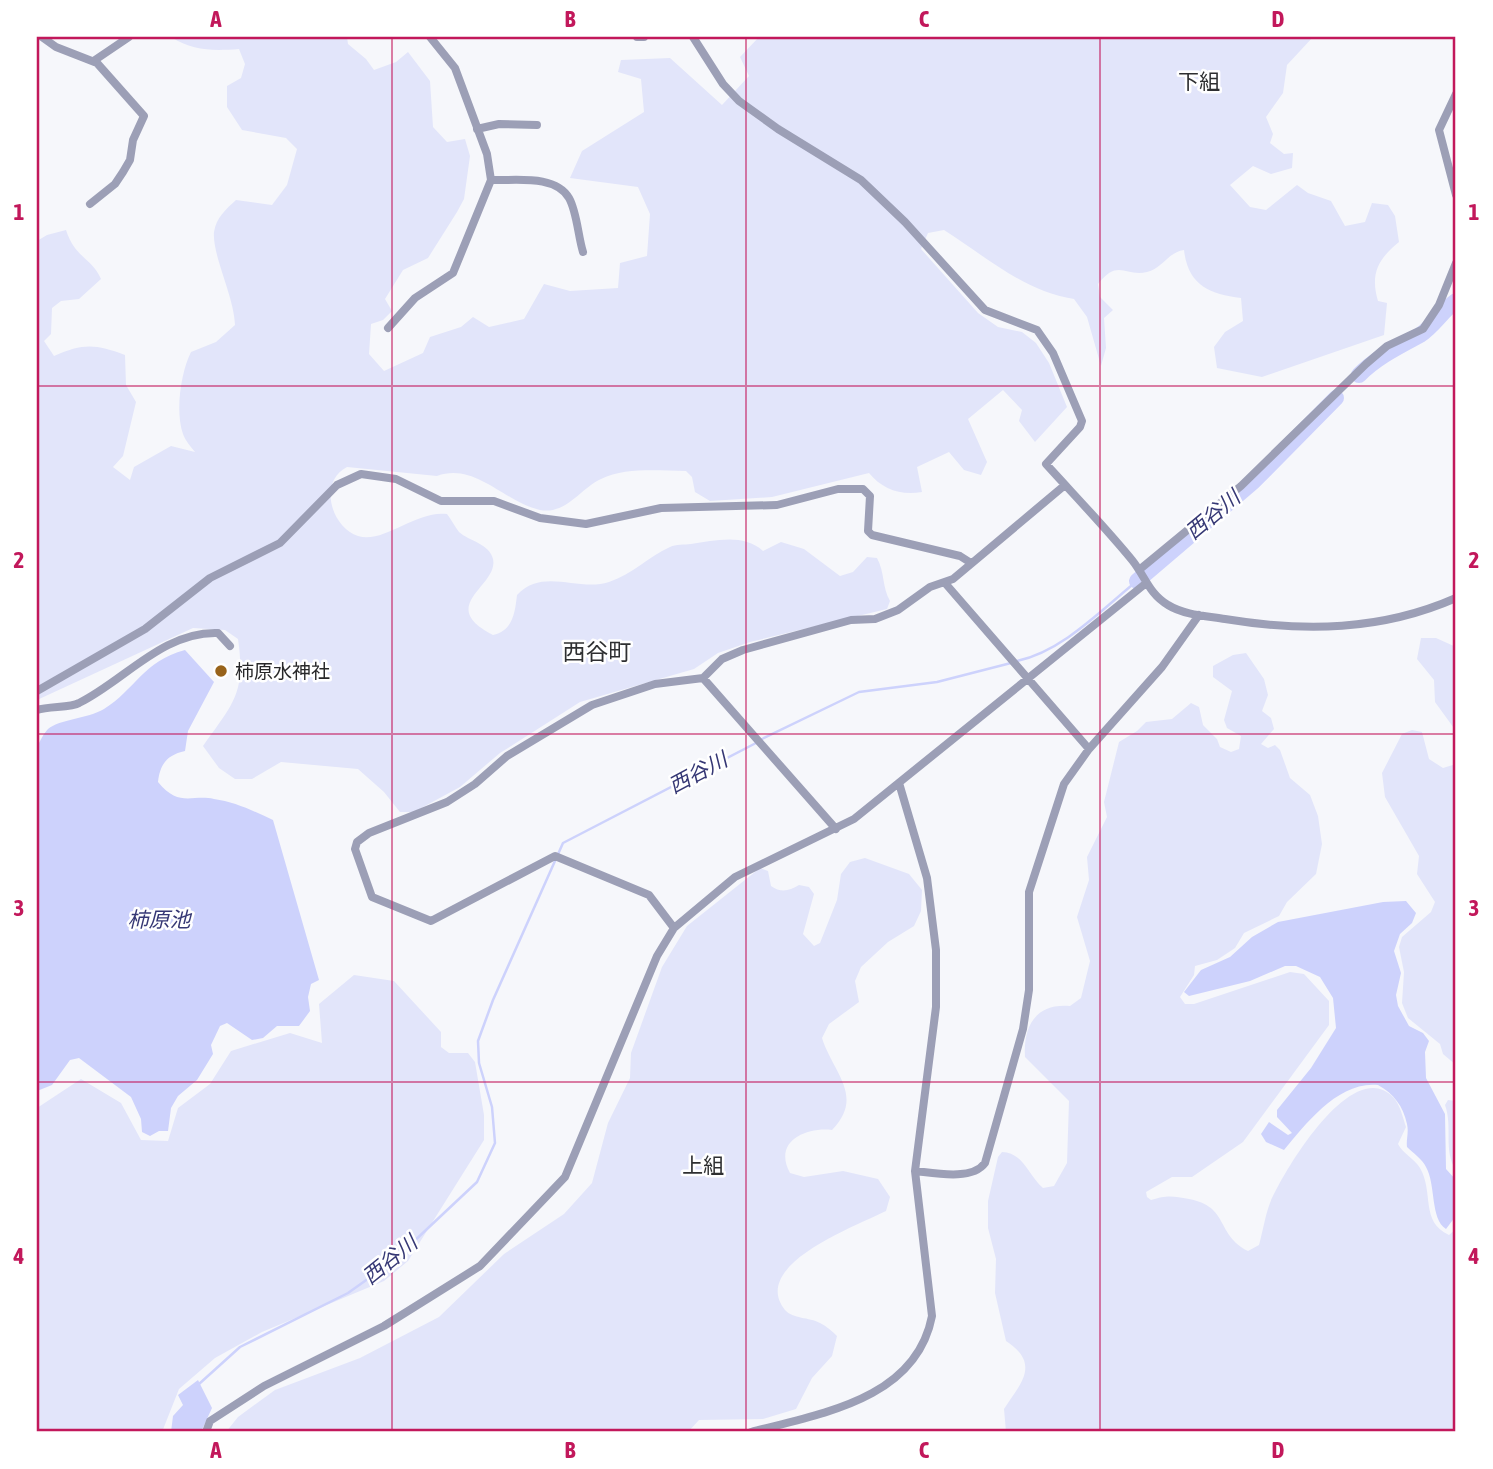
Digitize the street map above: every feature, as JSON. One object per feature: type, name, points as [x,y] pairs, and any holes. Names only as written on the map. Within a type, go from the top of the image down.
[{"type":"street","points":[[42,37],[65,51],[95,61],[144,116],[127,166],[115,184],[90,204]]},
{"type":"street","points":[[95,61],[130,37]]},
{"type":"street","points":[[388,328],[415,298],[453,272],[491,180],[492,169],[455,68],[430,37]]},
{"type":"street","points":[[637,37],[644,37]]},
{"type":"street","points":[[693,37],[723,84],[739,102],[778,130],[861,180],[905,222],[985,310],[1037,330],[1053,353],[1082,421],[1080,427],[1046,464],[1139,570],[1145,584],[1168,605],[1199,615],[1283,627],[1342,627],[1412,615],[1456,598]]},
{"type":"street","points":[[1456,94],[1439,130],[1456,195]]},
{"type":"street","points":[[477,128],[499,124],[537,125]]},
{"type":"street","points":[[491,180],[548,182],[559,187],[570,198],[583,252]]},
{"type":"street","points":[[1139,570],[1241,486],[1387,346],[1423,329],[1439,304],[1456,262]]},
{"type":"street","points":[[37,691],[145,629],[210,578],[280,543],[337,485],[361,474],[396,479],[441,501],[494,501],[540,518],[586,524],[621,519],[661,508],[770,506],[838,489],[863,489],[870,496],[868,531],[872,535],[960,556],[971,563]]},
{"type":"street","points":[[674,928],[649,895],[558,856],[430,921],[372,897],[355,849],[357,842],[369,833],[447,802],[475,784],[507,756],[592,705],[655,684],[703,678],[722,659],[743,650],[851,620],[874,619],[898,610],[930,587],[945,583],[1065,485]]},
{"type":"street","points":[[945,583],[1089,749]]},
{"type":"street","points":[[206,1432],[210,1421],[264,1386],[384,1326],[480,1266],[565,1177],[657,956],[674,928],[735,877],[757,863],[836,829],[899,783],[1145,584]]},
{"type":"street","points":[[915,1171],[964,1173],[978,1170],[985,1163],[1023,1029],[1029,990],[1029,892],[1063,784],[1089,749],[1162,667],[1199,615]]},
{"type":"street","points":[[37,710],[76,705],[172,643],[205,633],[218,633],[230,646]]},
{"type":"street","points":[[703,678],[836,829]]},
{"type":"street","points":[[751,1432],[844,1408],[905,1368],[924,1345],[932,1316],[915,1171],[936,1007],[936,950],[933,906],[899,783]]},
{"type":"shaded area","points":[[171,37],[347,37],[348,44],[366,59],[374,70],[396,62],[408,52],[430,81],[433,127],[447,142],[465,139],[470,156],[464,199],[428,258],[403,270],[385,299],[392,311],[383,320],[371,324],[369,354],[384,371],[423,353],[430,337],[461,327],[473,317],[489,327],[524,319],[544,284],[570,291],[618,288],[620,263],[647,256],[650,214],[638,187],[570,178],[582,151],[644,112],[641,79],[618,72],[621,60],[670,58],[722,105],[749,76],[740,57],[759,37],[1313,37],[1287,65],[1283,93],[1266,117],[1273,134],[1270,143],[1284,154],[1293,153],[1292,168],[1271,174],[1253,166],[1230,185],[1250,207],[1266,210],[1297,185],[1308,193],[1331,201],[1345,226],[1365,222],[1372,203],[1388,205],[1395,216],[1399,242],[1381,261],[1376,275],[1378,301],[1387,303],[1384,335],[1262,377],[1217,368],[1214,347],[1225,332],[1243,321],[1241,298],[1219,294],[1202,286],[1190,272],[1184,250],[1178,251],[1157,268],[1147,272],[1116,270],[1098,284],[1100,297],[1113,310],[1104,318],[1106,348],[1101,366],[1087,317],[1074,299],[1056,295],[1022,281],[944,230],[928,233],[921,249],[978,313],[998,327],[1022,332],[1036,343],[1049,363],[1067,407],[1035,442],[1019,421],[1022,410],[1003,390],[968,419],[987,462],[981,475],[964,470],[949,452],[917,467],[922,492],[892,490],[869,473],[772,497],[710,501],[695,492],[692,477],[686,471],[632,471],[601,479],[558,509],[540,510],[464,474],[437,476],[347,467],[338,474],[331,493],[335,514],[341,524],[358,536],[379,535],[424,517],[447,514],[459,532],[484,546],[493,559],[492,569],[469,605],[469,614],[477,624],[493,635],[509,625],[517,595],[527,587],[549,581],[585,584],[609,582],[626,575],[672,546],[719,540],[747,542],[763,551],[781,542],[804,549],[840,576],[853,572],[867,557],[877,558],[890,601],[887,609],[750,642],[718,653],[694,669],[580,702],[500,753],[460,787],[414,812],[400,812],[384,792],[358,769],[281,762],[252,779],[235,779],[219,768],[203,746],[229,708],[238,686],[238,639],[225,630],[193,628],[37,700],[37,241],[66,230],[74,247],[93,266],[101,279],[79,299],[61,301],[52,308],[51,334],[44,341],[54,356],[82,347],[106,349],[125,355],[126,385],[136,402],[123,456],[113,467],[130,480],[134,467],[171,446],[195,452],[184,436],[179,414],[180,392],[187,360],[191,352],[216,342],[235,325],[231,301],[216,252],[215,227],[222,214],[236,200],[272,205],[287,185],[297,149],[286,138],[242,130],[227,107],[227,86],[241,78],[245,64],[239,49],[204,49]]},
{"type":"shaded area","points":[[1421,638],[1436,638],[1456,647],[1456,731],[1435,702],[1434,680],[1417,659]]},
{"type":"shaded area","points":[[1246,653],[1264,679],[1268,695],[1262,711],[1271,718],[1274,729],[1261,744],[1268,748],[1275,745],[1280,750],[1290,778],[1310,795],[1318,816],[1322,844],[1316,874],[1287,902],[1279,916],[1244,933],[1235,948],[1217,960],[1195,966],[1194,975],[1180,997],[1185,1004],[1194,1004],[1290,972],[1304,974],[1329,1001],[1329,1025],[1243,1142],[1192,1177],[1172,1177],[1146,1192],[1147,1197],[1151,1200],[1174,1197],[1202,1203],[1217,1214],[1231,1237],[1248,1251],[1259,1245],[1268,1208],[1277,1188],[1321,1123],[1339,1104],[1358,1091],[1376,1088],[1393,1097],[1406,1127],[1398,1144],[1420,1168],[1434,1222],[1449,1235],[1456,1229],[1456,1432],[1006,1432],[1004,1409],[1021,1382],[1025,1366],[1017,1349],[1006,1341],[995,1293],[996,1259],[988,1228],[988,1201],[998,1157],[1002,1152],[1021,1160],[1043,1188],[1054,1186],[1067,1163],[1069,1101],[1025,1057],[1029,1026],[1048,1008],[1070,1006],[1081,998],[1090,961],[1077,917],[1089,880],[1087,857],[1107,817],[1104,802],[1119,742],[1146,722],[1172,719],[1191,703],[1199,707],[1203,725],[1217,739],[1220,747],[1231,752],[1239,749],[1241,736],[1227,728],[1224,720],[1232,691],[1213,677],[1213,666],[1233,655]]},
{"type":"shaded area","points":[[1412,730],[1422,732],[1429,759],[1443,768],[1456,764],[1456,1065],[1443,1054],[1440,1044],[1408,1018],[1402,1003],[1404,972],[1399,947],[1402,937],[1431,912],[1435,902],[1417,874],[1419,856],[1385,797],[1382,773],[1402,734]]},
{"type":"shaded area","points":[[865,858],[909,874],[922,890],[921,911],[914,926],[888,942],[861,967],[855,981],[859,1002],[829,1024],[822,1038],[844,1084],[846,1106],[841,1118],[832,1130],[812,1131],[794,1139],[786,1153],[786,1162],[790,1173],[804,1177],[843,1171],[878,1179],[890,1197],[886,1211],[811,1249],[793,1263],[781,1278],[778,1293],[785,1310],[792,1315],[820,1323],[837,1336],[832,1356],[812,1378],[796,1409],[763,1419],[699,1420],[688,1432],[226,1432],[238,1417],[275,1390],[360,1358],[439,1317],[504,1254],[564,1214],[592,1183],[608,1123],[630,1078],[631,1053],[662,967],[687,926],[760,868],[768,871],[771,886],[778,890],[792,889],[799,885],[809,887],[814,894],[803,934],[814,946],[820,943],[837,900],[841,874],[850,862]]},
{"type":"shaded area","points":[[354,975],[394,981],[441,1032],[441,1047],[449,1053],[468,1053],[475,1062],[484,1115],[484,1140],[408,1261],[384,1281],[262,1332],[215,1358],[179,1389],[162,1432],[37,1432],[37,1108],[81,1079],[121,1103],[141,1140],[168,1141],[178,1108],[210,1084],[231,1051],[290,1033],[322,1043],[319,1004]]},
{"type":"shaded area","points":[[1448,1100],[1456,1101],[1456,1170],[1449,1147],[1445,1105]]},
{"type":"water","name":"柿原池","points":[[185,650],[214,682],[188,731],[185,751],[166,761],[158,782],[179,797],[222,800],[273,820],[319,980],[311,984],[308,997],[310,1011],[299,1026],[277,1026],[263,1038],[252,1040],[227,1023],[220,1026],[211,1045],[213,1054],[197,1080],[178,1096],[171,1108],[168,1131],[159,1131],[150,1136],[142,1132],[141,1119],[131,1097],[79,1058],[70,1060],[52,1085],[37,1091],[37,747],[48,729],[104,709],[149,668]]},
{"type":"water","points":[[1406,901],[1416,913],[1412,923],[1400,934],[1394,951],[1401,973],[1396,995],[1398,1006],[1409,1026],[1423,1033],[1429,1041],[1425,1052],[1426,1078],[1445,1114],[1446,1169],[1456,1180],[1455,1217],[1446,1229],[1435,1209],[1426,1167],[1407,1147],[1408,1127],[1403,1112],[1389,1092],[1378,1085],[1363,1086],[1336,1097],[1313,1117],[1284,1150],[1266,1142],[1261,1134],[1269,1122],[1288,1135],[1292,1133],[1277,1117],[1277,1110],[1311,1068],[1336,1028],[1333,998],[1320,977],[1296,966],[1285,966],[1250,981],[1189,996],[1184,992],[1201,970],[1230,957],[1252,937],[1278,922],[1383,902]]},
{"type":"water","points":[[198,1380],[212,1408],[201,1432],[171,1432],[173,1416],[183,1405],[178,1395]]},
{"type":"waterway","name":"西谷川","points":[[1359,375],[1380,358],[1420,335],[1456,301]]},
{"type":"waterway","name":"西谷川","points":[[1137,581],[1253,482],[1336,398]]},
{"type":"waterway","name":"西谷川","points":[[1017,661],[1034,656],[1066,639],[1137,581]]},
{"type":"waterway","name":"西谷川","points":[[762,739],[859,692],[937,682],[1011,663]]},
{"type":"waterway","name":"西谷川","points":[[199,1384],[240,1347],[348,1293],[393,1261],[477,1182],[495,1143],[492,1107],[479,1063],[478,1041],[493,1000],[563,843],[756,743]]},
{"type":"place","name":"柿原水神社","points":[[221,671]]},
{"type":"district","name":"下組","points":[[1199,82]]},
{"type":"district","name":"西谷町","points":[[597,652]]},
{"type":"district","name":"上組","points":[[703,1166]]}]
